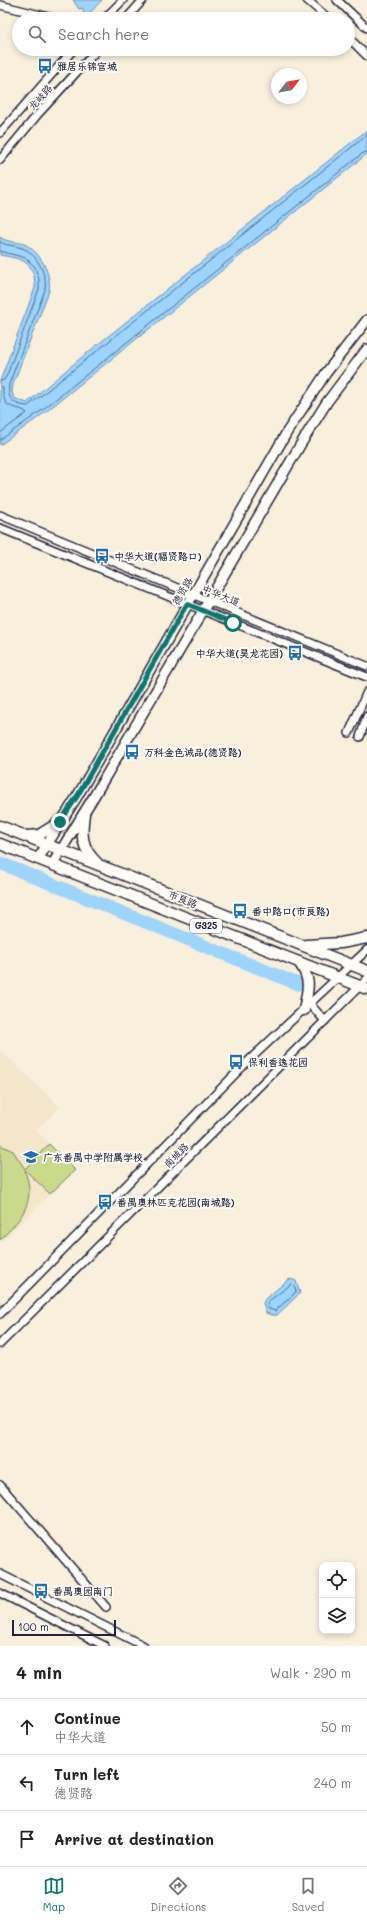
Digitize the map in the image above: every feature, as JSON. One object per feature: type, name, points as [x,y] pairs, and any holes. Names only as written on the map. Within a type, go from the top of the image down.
[{"type":"highway","points":[[84,814],[82,840],[89,856],[100,866]]},
{"type":"highway","points":[[25,836],[39,835],[60,822]]},
{"type":"highway","name":"市良路","points":[[0,826],[367,971]]},
{"type":"highway","name":"市良路","points":[[0,845],[52,864],[338,978],[365,985]]},
{"type":"highway","points":[[301,946],[341,943],[367,938]]},
{"type":"highway","points":[[299,962],[307,974],[307,1007]]},
{"type":"main road","name":"德贤路","points":[[38,859],[78,795],[299,412],[326,373],[367,320]]},
{"type":"main road","points":[[52,864],[84,814],[315,422],[367,349]]},
{"type":"street","points":[[111,12],[123,0]]},
{"type":"street","points":[[132,12],[143,0]]},
{"type":"street","points":[[307,0],[321,12]]},
{"type":"street","points":[[337,0],[350,12]]},
{"type":"street","points":[[0,5],[28,12]]},
{"type":"street","points":[[355,17],[367,28]]},
{"type":"street","points":[[355,44],[367,56]]},
{"type":"street","name":"龙岐路","points":[[0,133],[68,56]]},
{"type":"street","name":"龙岐路","points":[[0,160],[42,109],[91,56]]},
{"type":"street","name":"中华大道","points":[[0,515],[367,666]]},
{"type":"street","points":[[0,528],[367,677]]},
{"type":"street","points":[[233,623],[238,613]]},
{"type":"street","points":[[349,733],[367,692]]},
{"type":"street","points":[[360,737],[367,716]]},
{"type":"street","name":"南城路","points":[[0,1314],[245,1064],[367,950]]},
{"type":"street","name":"南城路","points":[[0,1344],[325,1021],[365,985]]},
{"type":"street","points":[[307,1007],[325,1021]]},
{"type":"street","points":[[0,1485],[106,1607]]},
{"type":"street","points":[[0,1574],[144,1646]]},
{"type":"street","points":[[0,1593],[106,1646]]},
{"type":"shaded area","name":"广东番禺中学附属学校","points":[[0,1050],[60,1107],[36,1130],[75,1170],[0,1243]]},
{"type":"green space","points":[[49,1144],[75,1170],[50,1194],[25,1170],[29,1186],[29,1197],[27,1204],[20,1218],[0,1240],[0,1145],[13,1151],[25,1169]]},
{"type":"water","points":[[73,0],[102,0],[91,12],[84,12],[82,8],[79,9]]},
{"type":"water","points":[[367,130],[367,154],[43,414],[0,445],[0,381],[35,288],[33,272],[26,263],[15,258],[0,255],[0,237],[30,247],[40,257],[49,277],[49,291],[13,384],[12,392],[14,398],[27,403],[82,357]]},
{"type":"water","points":[[291,1279],[296,1281],[300,1293],[277,1315],[266,1313],[263,1303],[265,1299]]},
{"type":"waterway","points":[[0,863],[298,984]]},
{"type":"place","name":"雅居乐锦官城","points":[[45,66]]},
{"type":"place","name":"中华大道(福贤路口)","points":[[102,556]]},
{"type":"place","name":"中华大道(昊龙花园)","points":[[295,653]]},
{"type":"place","name":"万科金色诚品(德贤路)","points":[[132,752]]},
{"type":"place","name":"番中路口(市良路)","points":[[240,911]]},
{"type":"place","name":"保利香逸花园","points":[[236,1062]]},
{"type":"place","name":"广东番禺中学附属学校","points":[[31,1157]]},
{"type":"place","name":"番禺奥林匹克花园(南城路)","points":[[105,1202]]},
{"type":"place","name":"番禺奥园南门","points":[[41,1591]]},
{"type":"route","points":[[60,822],[78,795],[187,604],[233,623]]}]
